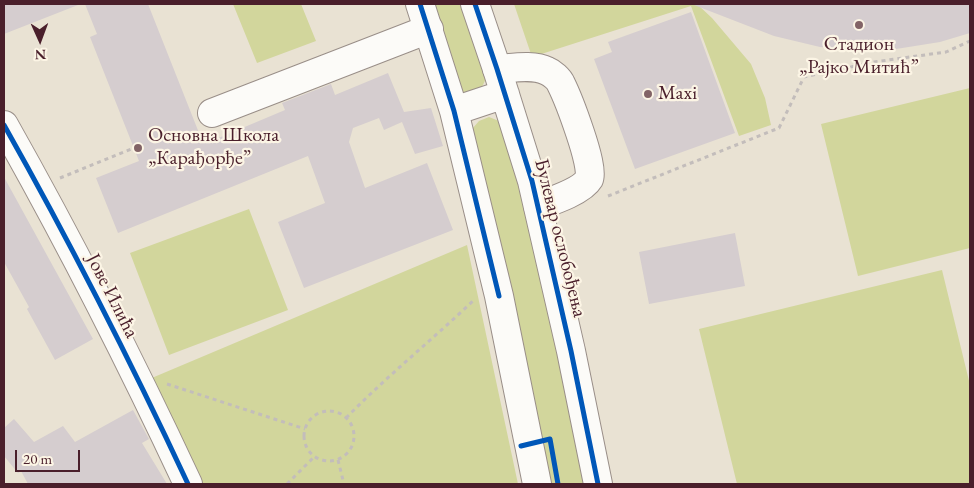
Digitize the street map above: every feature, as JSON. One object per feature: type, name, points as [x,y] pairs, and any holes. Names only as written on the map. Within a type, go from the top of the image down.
[{"type":"main road","points":[[420,4],[454,111],[499,296],[537,484]]},
{"type":"main road","name":"Булевар ослобођења","points":[[475,4],[532,181],[571,350],[598,484]]},
{"type":"main road","points":[[212,113],[429,29]]},
{"type":"main road","points":[[454,111],[501,81],[537,68],[549,71],[560,82],[588,155],[589,178],[582,186],[538,206]]},
{"type":"main road","name":"Јове Илића","points":[[4,125],[38,186],[135,373],[188,484]]},
{"type":"path","points":[[606,197],[779,128],[804,77],[874,62],[946,52],[970,41]]},
{"type":"path","points":[[38,186],[134,148]]},
{"type":"path","points":[[346,418],[474,300]]},
{"type":"path","points":[[135,373],[305,429]]},
{"type":"path","points":[[330,411],[339,413],[351,425],[354,433],[353,441],[345,456],[338,460],[322,461],[314,457],[305,444],[305,429],[314,415],[330,411]]},
{"type":"path","points":[[287,484],[314,457]]},
{"type":"path","points":[[338,460],[344,484]]},
{"type":"green space","points":[[233,4],[301,4],[316,41],[257,63]]},
{"type":"green space","points":[[430,4],[460,4],[486,78],[483,86],[478,91],[463,93]]},
{"type":"green space","points":[[514,4],[697,4],[712,18],[751,64],[765,98],[771,125],[739,136],[691,6],[532,57]]},
{"type":"green space","points":[[970,88],[970,248],[858,276],[821,124]]},
{"type":"green space","points":[[489,117],[499,121],[505,131],[573,403],[586,484],[549,484],[472,129],[479,121]]},
{"type":"green space","points":[[249,209],[288,310],[169,355],[130,253]]},
{"type":"green space","points":[[467,245],[518,484],[196,484],[147,380]]},
{"type":"green space","points":[[942,270],[970,385],[970,484],[737,484],[699,329]]},
{"type":"building","points":[[4,4],[78,4],[78,5],[4,34]]},
{"type":"building","points":[[85,4],[148,4],[201,138],[207,136],[209,142],[285,110],[282,103],[331,84],[335,95],[388,73],[404,112],[431,108],[443,146],[415,154],[402,122],[384,130],[379,118],[353,128],[349,142],[365,188],[427,163],[453,230],[304,288],[278,222],[325,203],[308,156],[118,233],[96,178],[139,161],[90,37],[97,34]]},
{"type":"building","name":"Стадион „Рајко Митић”","points":[[695,4],[970,4],[970,33],[940,42],[896,49],[859,50],[820,47],[774,36]]},
{"type":"building","points":[[691,12],[735,133],[635,169],[594,59],[612,52],[608,42]]},
{"type":"building","points":[[4,177],[93,339],[55,360],[4,262]]},
{"type":"building","points":[[735,233],[745,286],[649,304],[639,252]]},
{"type":"building","points":[[133,410],[149,439],[142,443],[167,484],[28,484],[21,471],[18,473],[4,456],[4,428],[14,419],[34,442],[63,426],[75,442]]},
{"type":"cycle path","points":[[420,4],[454,111],[499,296]]},
{"type":"cycle path","points":[[475,4],[532,181],[571,351],[598,484]]},
{"type":"cycle path","points":[[4,125],[53,213],[188,484]]},
{"type":"cycle path","points":[[521,446],[550,439],[558,484]]},
{"type":"place","name":"Стадион „Рајко Митић”","points":[[859,25]]},
{"type":"place","name":"Maxi","points":[[648,94]]},
{"type":"place","name":"Основна Школа „Карађорђе”","points":[[138,148]]}]
